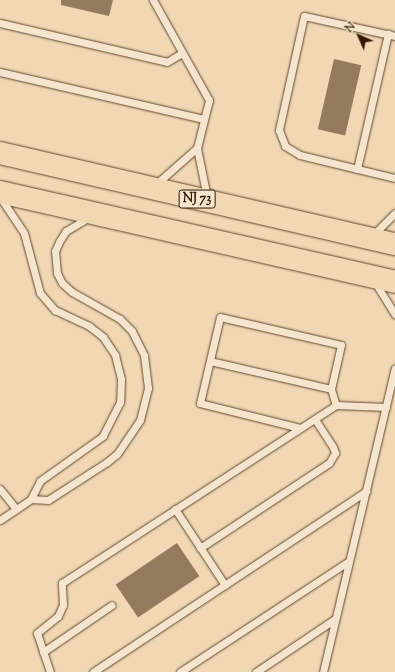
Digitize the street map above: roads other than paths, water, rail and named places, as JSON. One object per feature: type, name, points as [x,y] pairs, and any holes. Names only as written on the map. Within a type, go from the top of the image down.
[{"type":"highway","name":"NJ 73","points":[[1,150],[152,188],[395,244]]},
{"type":"highway","points":[[0,192],[395,282]]},
{"type":"lane","points":[[152,0],[209,100],[197,148],[207,201]]},
{"type":"lane","points":[[358,169],[391,35],[304,16],[279,130],[281,138],[292,152],[300,155],[395,178]]},
{"type":"lane","points":[[0,23],[167,62],[182,53]]},
{"type":"lane","points":[[0,72],[204,119]]},
{"type":"lane","points":[[152,188],[197,148]]},
{"type":"lane","points":[[0,197],[24,233],[40,293],[54,310],[89,326],[102,337],[114,355],[121,379],[120,402],[103,436],[40,481],[32,490],[31,499]]},
{"type":"lane","points":[[369,238],[395,213]]},
{"type":"lane","points":[[0,520],[31,499],[48,500],[117,454],[140,420],[148,388],[144,355],[132,331],[120,319],[72,292],[62,283],[57,273],[55,251],[66,231],[95,214]]},
{"type":"lane","points":[[372,277],[395,315]]},
{"type":"lane","points":[[300,428],[200,403],[220,317],[341,345],[330,388],[336,405]]},
{"type":"lane","points":[[210,360],[330,388]]},
{"type":"lane","points":[[323,672],[395,368]]},
{"type":"lane","points":[[50,672],[37,633],[58,616],[63,605],[62,583],[336,405],[386,407]]},
{"type":"lane","points":[[200,548],[329,463],[334,453],[334,447],[315,418]]},
{"type":"lane","points":[[0,489],[16,509]]},
{"type":"lane","points":[[93,672],[366,491]]},
{"type":"lane","points":[[175,509],[225,585]]},
{"type":"lane","points":[[180,672],[349,560]]},
{"type":"lane","points":[[43,652],[112,605]]},
{"type":"lane","points":[[256,672],[335,619]]}]
